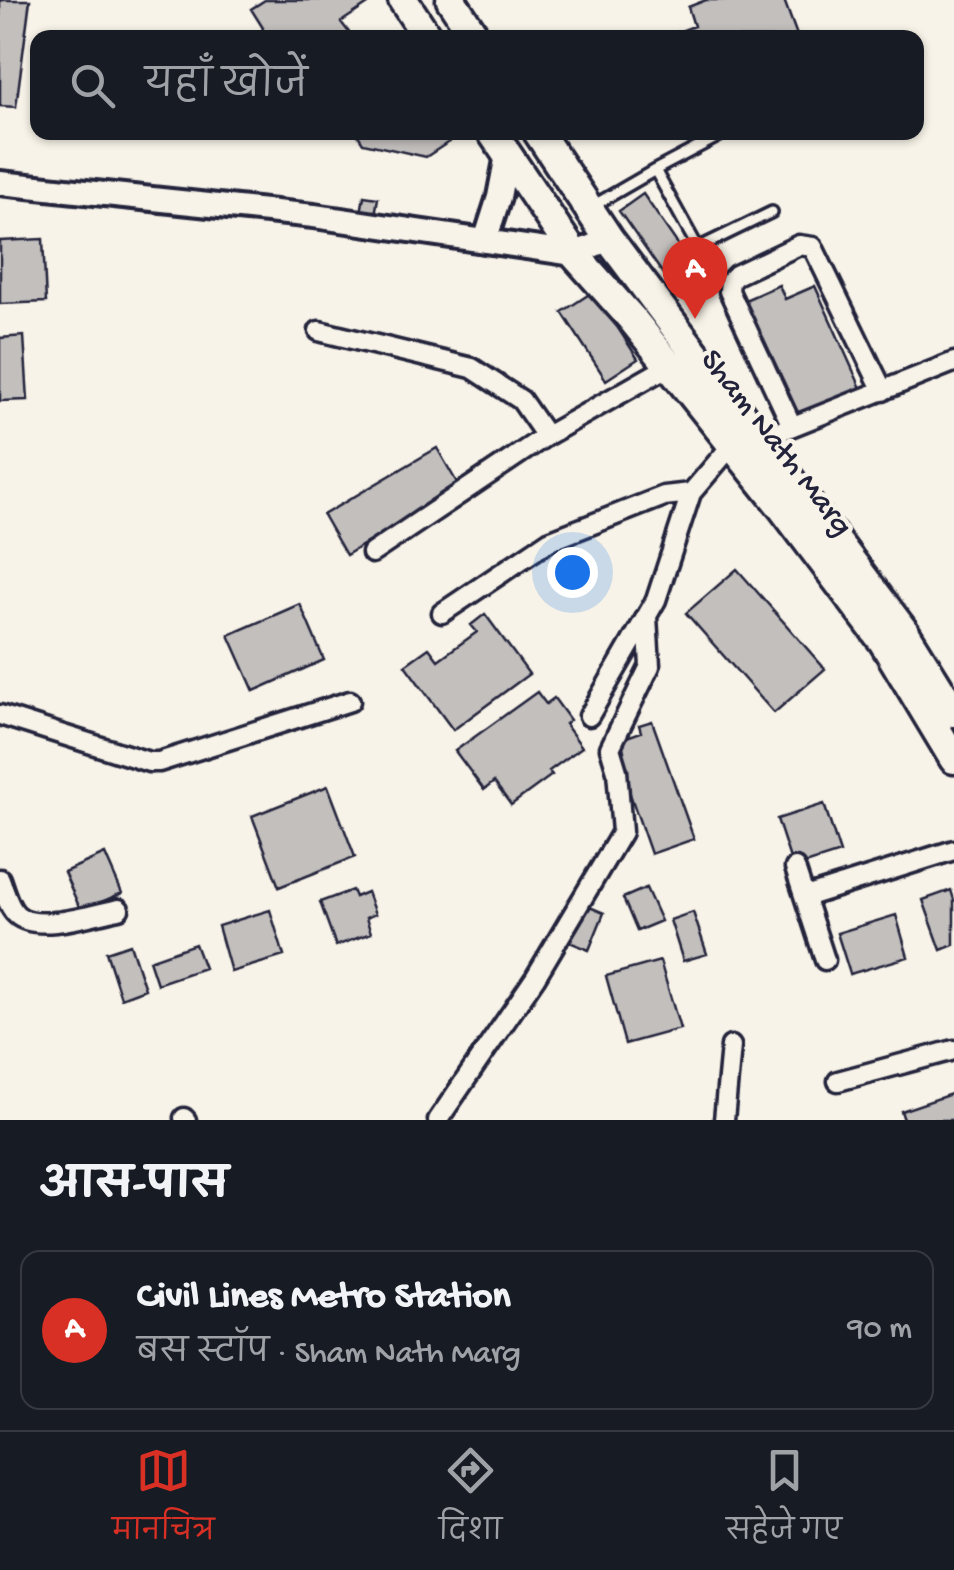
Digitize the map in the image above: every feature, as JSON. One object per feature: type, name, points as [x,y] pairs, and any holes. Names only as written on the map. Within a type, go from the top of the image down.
[{"type":"main road","points":[[402,0],[423,30]]},
{"type":"main road","points":[[451,0],[471,30]]},
{"type":"main road","name":"Sham Nath Marg","points":[[543,140],[883,641],[954,760]]},
{"type":"main road","name":"Sham Nath Marg","points":[[499,144],[574,254],[669,366],[745,442],[905,633],[954,712]]},
{"type":"street","points":[[485,241],[499,196],[499,144]]},
{"type":"street","points":[[0,183],[314,216],[574,254],[608,240]]},
{"type":"street","points":[[792,426],[728,291],[736,275],[799,245],[813,247],[882,391]]},
{"type":"street","points":[[320,332],[472,368],[521,400],[546,436]]},
{"type":"street","points":[[589,716],[664,582],[691,493],[745,442],[954,362]]},
{"type":"street","points":[[372,553],[546,436],[669,366]]},
{"type":"street","points":[[442,613],[549,541],[664,496],[691,493]]},
{"type":"street","points":[[438,1120],[535,978],[622,832],[610,748],[650,666],[647,617]]},
{"type":"street","points":[[0,715],[159,762],[350,702]]},
{"type":"street","points":[[804,897],[954,850]]},
{"type":"street","points":[[795,868],[825,960]]},
{"type":"street","points":[[0,879],[13,912],[26,921],[43,924],[119,909]]},
{"type":"street","points":[[724,1120],[731,1046]]},
{"type":"street","points":[[838,1081],[954,1050]]},
{"type":"lane","points":[[588,208],[712,140]]},
{"type":"lane","points":[[654,170],[698,248],[772,212]]},
{"type":"building","points":[[0,0],[30,0],[16,107],[0,106]]},
{"type":"building","points":[[265,0],[366,0],[368,4],[341,22],[347,30],[262,30],[251,9]]},
{"type":"building","points":[[706,0],[784,0],[795,30],[683,30],[694,26],[688,7]]},
{"type":"building","points":[[361,140],[452,140],[426,157]]},
{"type":"building","points":[[643,194],[701,278],[677,294],[619,211]]},
{"type":"building","points":[[364,196],[378,198],[375,215],[361,213]]},
{"type":"building","points":[[43,239],[46,302],[0,304],[0,241]]},
{"type":"building","points":[[779,285],[785,299],[815,286],[861,388],[798,416],[745,300]]},
{"type":"building","points":[[594,291],[638,359],[606,380],[562,312]]},
{"type":"building","points":[[24,336],[28,400],[0,401],[0,338]]},
{"type":"building","points":[[437,448],[460,488],[346,555],[323,515]]},
{"type":"building","points":[[737,569],[825,669],[774,713],[686,613]]},
{"type":"building","points":[[300,604],[324,660],[254,691],[229,635]]},
{"type":"building","points":[[485,614],[529,674],[453,730],[405,665],[429,648],[438,660],[477,632],[471,625]]},
{"type":"building","points":[[537,692],[546,704],[554,698],[570,720],[565,724],[582,747],[511,805],[494,782],[484,790],[455,751]]},
{"type":"building","points":[[652,721],[694,839],[651,854],[616,754],[624,751],[621,739],[641,732],[639,725]]},
{"type":"building","points":[[328,786],[355,857],[279,887],[252,816]]},
{"type":"building","points":[[824,804],[840,853],[793,868],[777,819]]},
{"type":"building","points":[[105,854],[122,893],[81,911],[64,872]]},
{"type":"building","points":[[646,888],[661,921],[637,931],[623,898]]},
{"type":"building","points":[[352,890],[355,897],[367,892],[375,914],[366,918],[371,933],[336,946],[320,902]]},
{"type":"building","points":[[951,890],[954,945],[941,950],[923,900]]},
{"type":"building","points":[[580,903],[604,913],[589,950],[565,940]]},
{"type":"building","points":[[270,910],[284,956],[231,972],[218,926]]},
{"type":"building","points":[[693,912],[707,954],[683,961],[670,920]]},
{"type":"building","points":[[896,915],[908,957],[850,974],[837,933]]},
{"type":"building","points":[[130,944],[145,989],[121,998],[106,952]]},
{"type":"building","points":[[195,944],[204,968],[157,984],[149,960]]},
{"type":"building","points":[[660,961],[680,1029],[625,1044],[606,976]]},
{"type":"building","points":[[954,1093],[954,1120],[904,1120],[901,1111]]},
{"type":"place","name":"Civil Lines Metro Station","points":[[695,319]]}]
